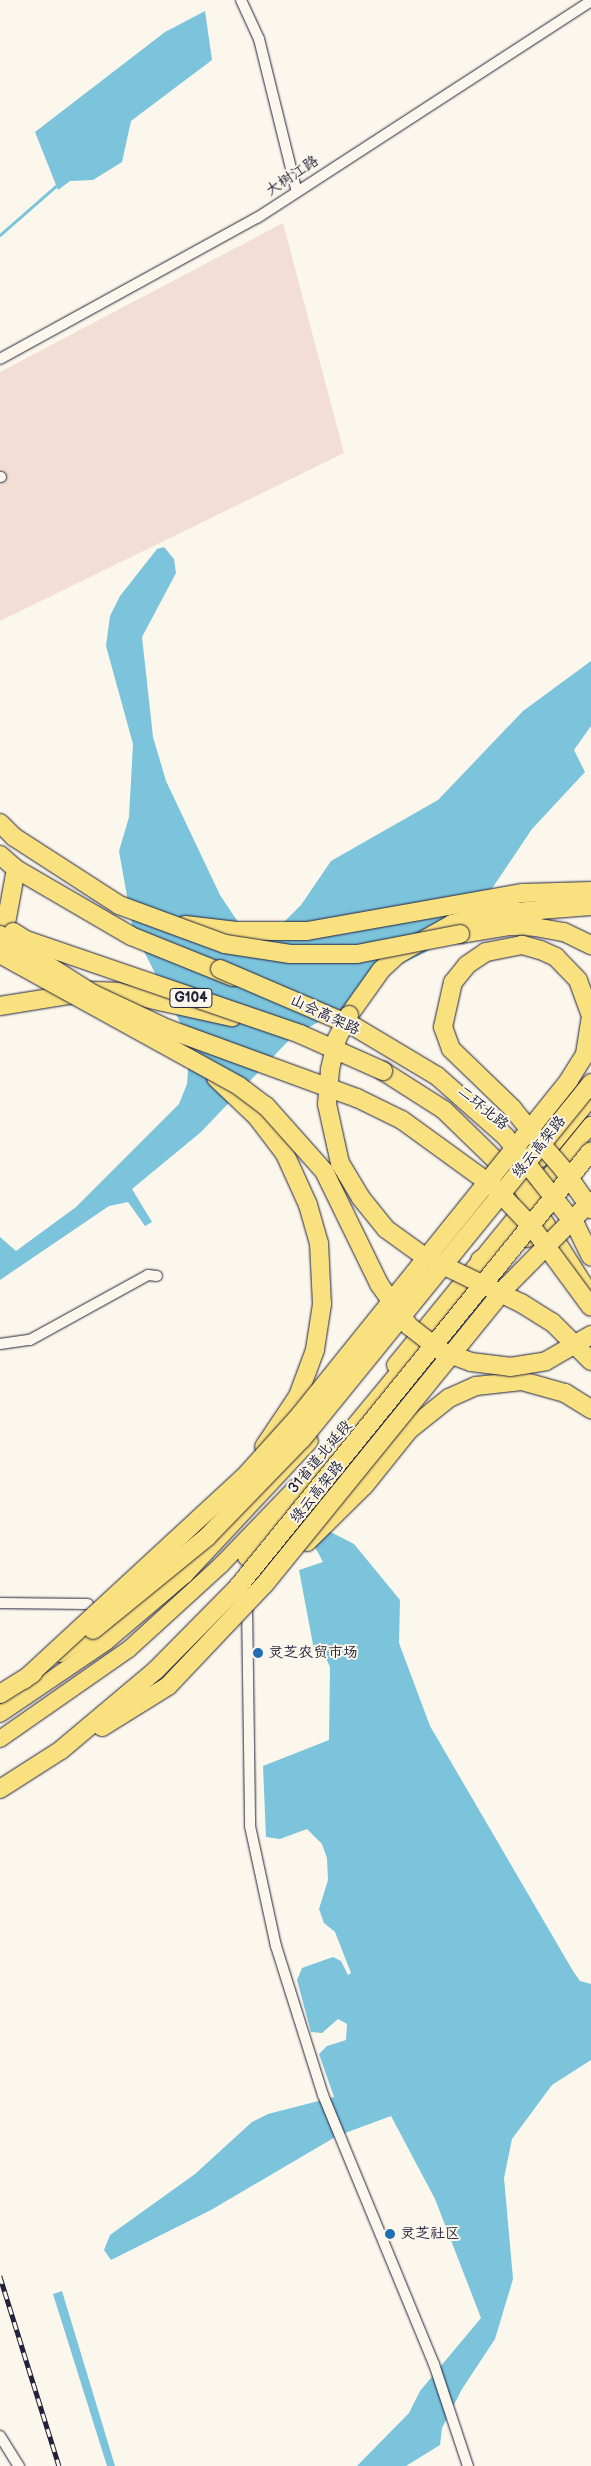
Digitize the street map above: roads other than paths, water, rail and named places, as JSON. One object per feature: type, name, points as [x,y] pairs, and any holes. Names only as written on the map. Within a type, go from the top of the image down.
[{"type":"highway","points":[[0,823],[14,837],[119,906],[225,944],[290,954],[357,954],[510,926],[564,932],[591,945]]},
{"type":"highway","name":"山会高架路","points":[[0,845],[124,927],[355,1027],[437,1076],[505,1136],[576,1226],[591,1257]]},
{"type":"highway","name":"G104","points":[[0,854],[16,869]]},
{"type":"highway","points":[[16,869],[0,955],[225,1084],[257,1118],[284,1154],[308,1205],[320,1243],[322,1304],[315,1350],[298,1396],[244,1477]]},
{"type":"highway","name":"二环北路","points":[[16,869],[131,936],[355,1025],[433,1068],[554,1170],[591,1215]]},
{"type":"highway","points":[[119,906],[193,927],[307,931],[522,893],[591,891]]},
{"type":"highway","points":[[591,906],[489,914],[452,924],[397,955],[360,996],[337,1039],[327,1104],[340,1163],[386,1229],[422,1255],[521,1303],[552,1322],[591,1361]]},
{"type":"highway","name":"G104","points":[[0,923],[26,940],[300,1034],[383,1070],[444,1110],[525,1191],[591,1297]]},
{"type":"highway","points":[[0,935],[93,994],[168,1029],[358,1098],[402,1120],[493,1186],[532,1227],[591,1308]]},
{"type":"highway","points":[[24,1680],[244,1477],[325,1384],[356,1344],[462,1212],[513,1150],[525,1134],[531,1127],[569,1080],[585,1054],[591,1016],[587,997],[569,968],[556,957],[522,945],[486,952],[467,965],[453,982],[443,1027],[451,1050],[512,1108],[524,1123],[530,1131],[562,1169],[591,1209]]},
{"type":"highway","points":[[0,1006],[94,991],[147,997],[300,1034]]},
{"type":"highway","points":[[166,1049],[239,1086],[303,1145],[342,1201],[379,1284],[409,1326],[441,1352],[471,1362],[510,1367],[546,1361],[591,1335]]},
{"type":"highway","name":"绿云高架路","points":[[0,1692],[24,1680],[117,1613],[207,1538],[260,1484],[340,1393],[591,1083]]},
{"type":"highway","name":"绿云高架路","points":[[0,1790],[61,1750],[156,1670],[238,1588],[591,1151]]},
{"type":"highway","points":[[264,1585],[507,1286],[591,1201]]},
{"type":"highway","points":[[480,1260],[512,1239],[534,1237],[561,1246]]},
{"type":"highway","points":[[247,1557],[512,1239]]},
{"type":"highway","points":[[0,1790],[168,1686],[264,1585],[364,1486],[408,1430],[449,1398],[476,1386],[522,1381],[566,1393],[591,1409]]},
{"type":"main road","points":[[0,1714],[106,1642],[184,1575],[294,1461],[350,1391],[525,1191],[541,1158],[591,1098]]},
{"type":"main road","name":"31省道北延段","points":[[0,1739],[129,1649],[207,1578],[308,1474],[480,1260],[525,1191],[554,1170],[591,1126]]},
{"type":"main road","points":[[0,1692],[184,1575]]},
{"type":"street","points":[[240,0],[259,39],[296,190]]},
{"type":"street","name":"大树江路","points":[[0,360],[256,218],[296,190],[591,1]]},
{"type":"street","points":[[0,1344],[30,1340],[148,1275],[158,1276]]},
{"type":"street","points":[[247,1557],[250,1826],[276,1946],[323,2095],[434,2364],[454,2419],[468,2466]]},
{"type":"street","points":[[0,1603],[88,1604]]},
{"type":"street","points":[[0,2436],[19,2466]]},
{"type":"water","points":[[205,11],[212,60],[131,121],[122,162],[93,180],[70,181],[58,190],[35,132],[165,32]]},
{"type":"water","points":[[164,547],[174,559],[176,573],[142,637],[153,737],[166,781],[220,895],[240,925],[281,925],[301,905],[331,861],[438,800],[523,711],[591,661],[591,726],[574,750],[585,772],[532,829],[493,887],[426,952],[388,970],[357,1000],[292,1037],[201,1132],[132,1189],[152,1222],[145,1226],[128,1202],[109,1206],[0,1280],[0,1237],[16,1251],[76,1207],[179,1104],[187,1084],[189,1055],[182,1026],[133,930],[119,851],[129,817],[133,744],[106,646],[110,616],[120,596],[157,549]]},
{"type":"water","points":[[317,1525],[354,1544],[400,1600],[399,1643],[430,1726],[573,1971],[580,1981],[591,1984],[591,2060],[552,2085],[512,2139],[504,2178],[513,2279],[495,2339],[462,2389],[442,2428],[440,2445],[406,2466],[357,2466],[409,2413],[420,2391],[481,2318],[435,2199],[391,2116],[337,2136],[211,2210],[111,2260],[104,2250],[110,2235],[195,2174],[252,2122],[268,2114],[334,2097],[319,2054],[327,2046],[346,2040],[347,2024],[338,2019],[322,2033],[311,2032],[297,1980],[302,1968],[333,1957],[341,1961],[348,1975],[351,1973],[335,1932],[324,1923],[319,1909],[328,1880],[327,1858],[322,1844],[307,1829],[280,1839],[266,1837],[263,1766],[329,1740],[330,1667],[324,1654],[314,1650],[299,1570],[323,1562],[308,1534]]},
{"type":"water","points":[[62,2291],[115,2466],[107,2466],[53,2294]]},
{"type":"waterway","points":[[0,235],[58,184]]},
{"type":"railway","points":[[0,2276],[59,2466]]},
{"type":"place","name":"灵芝农贸市场","points":[[258,1653]]},
{"type":"place","name":"灵芝社区","points":[[390,2234]]}]
